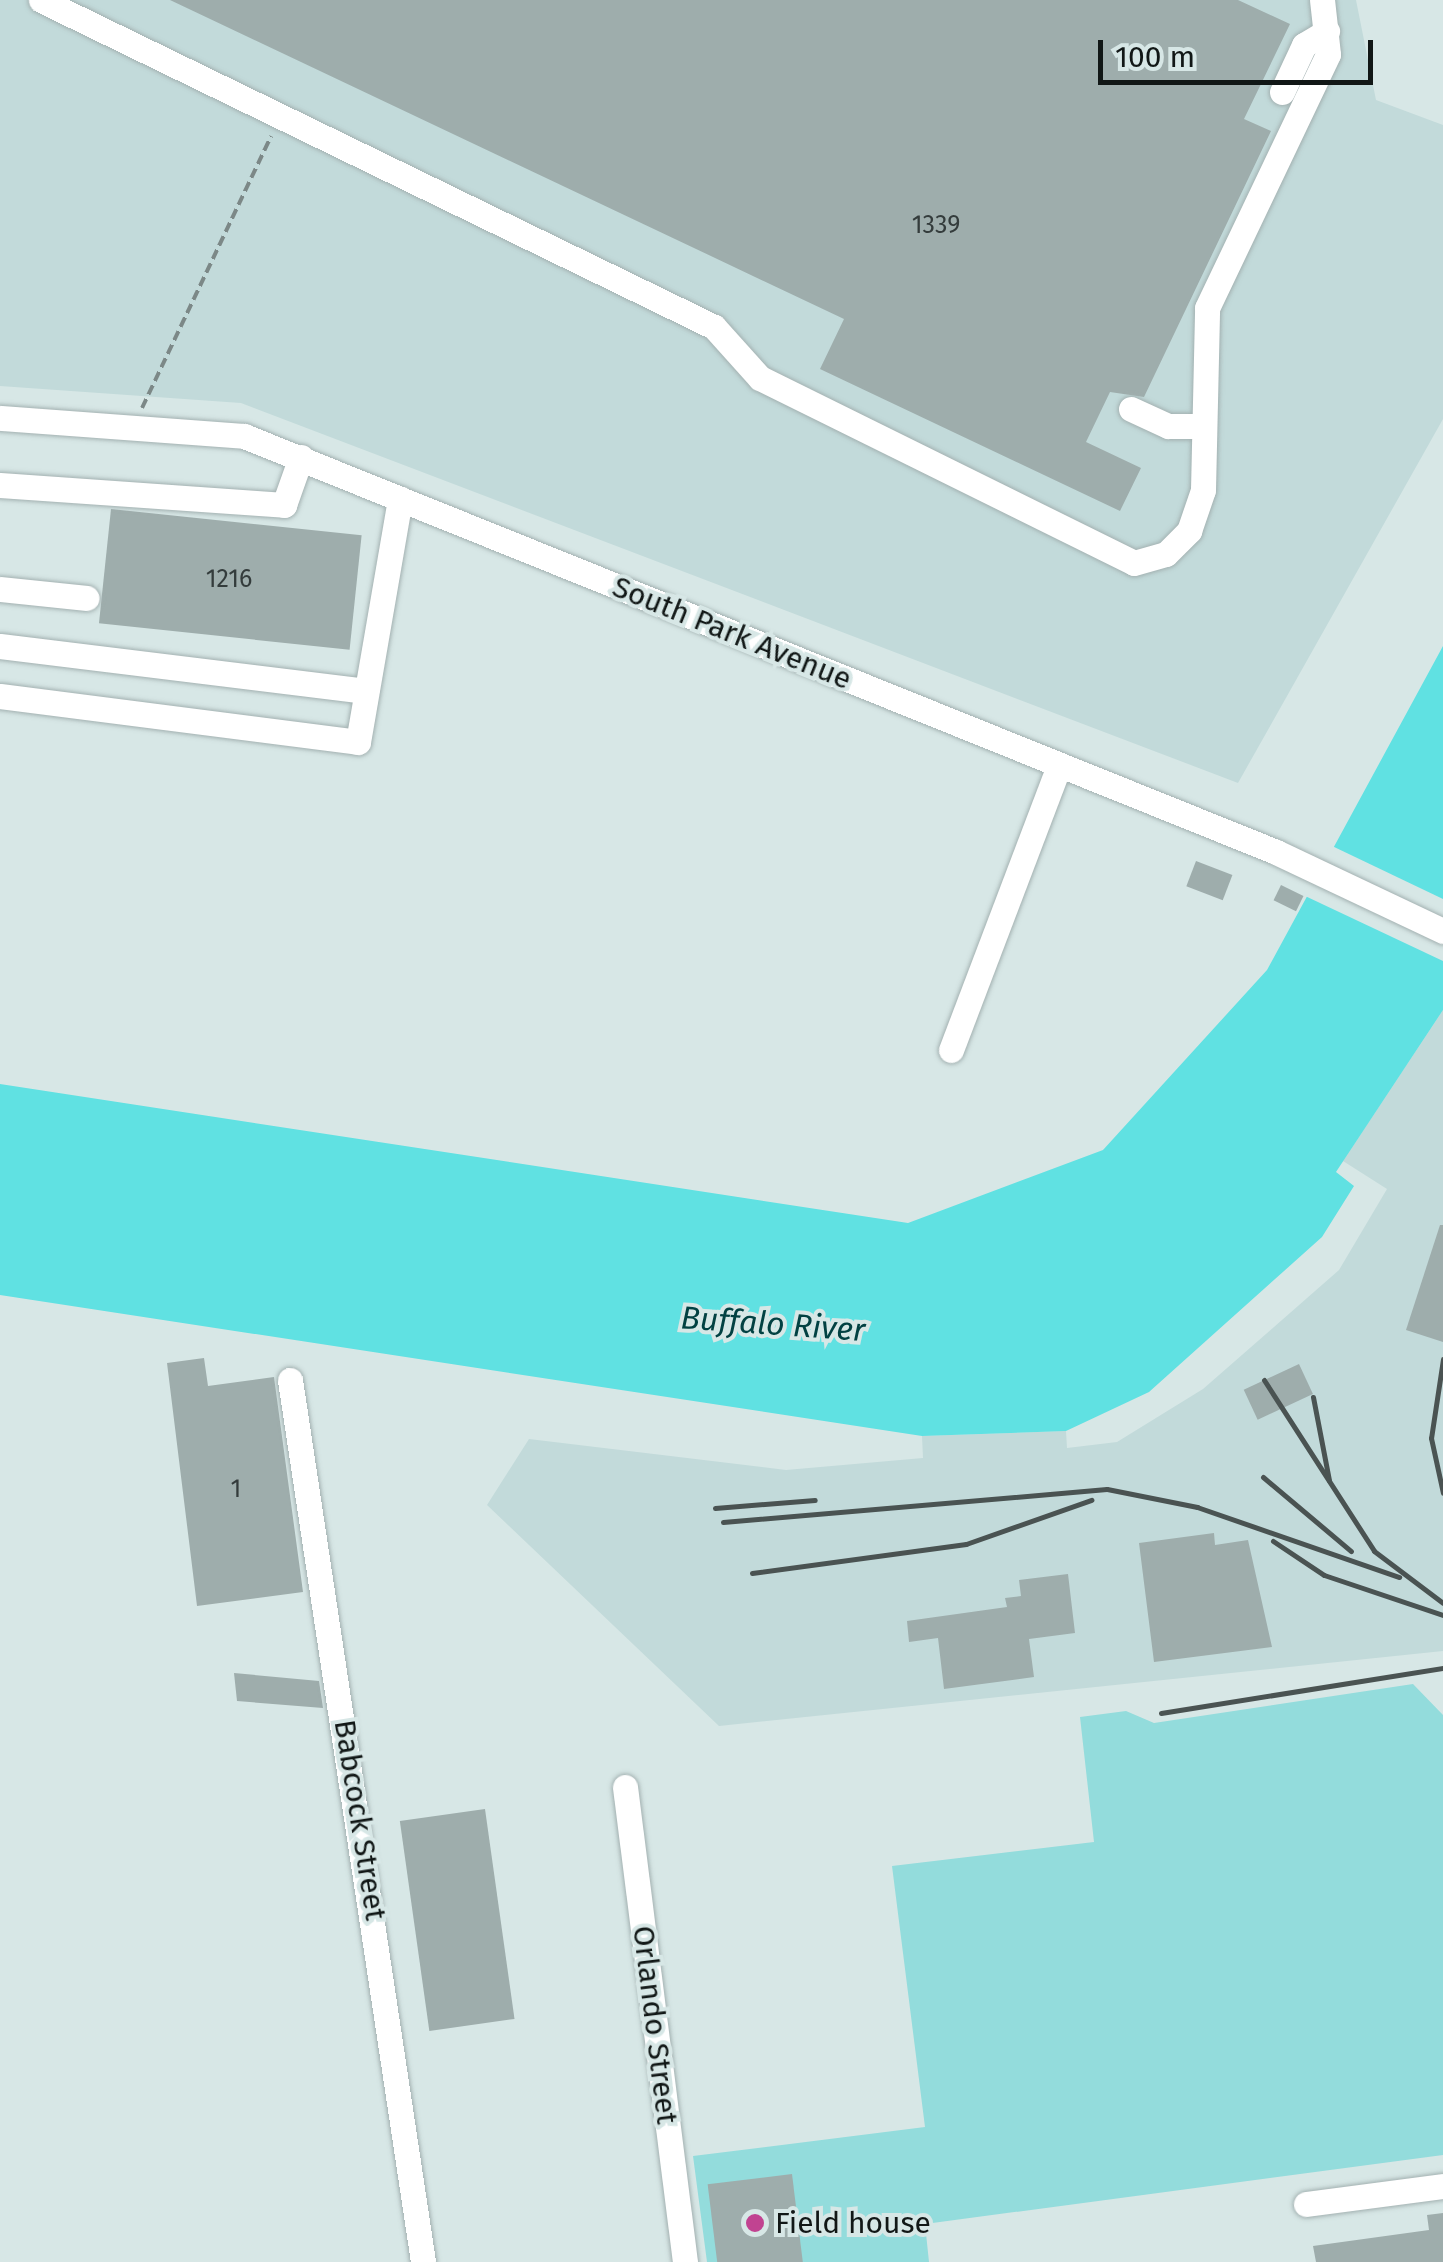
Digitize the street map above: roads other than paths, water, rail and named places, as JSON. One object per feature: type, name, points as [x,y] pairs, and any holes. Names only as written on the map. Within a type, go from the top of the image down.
[{"type":"street","points":[[42,0],[714,326],[760,378],[1109,558],[1166,554],[1189,531],[1203,490],[1207,308],[1328,54],[1322,0]]},
{"type":"street","points":[[1282,92],[1304,45],[1327,31]]},
{"type":"street","points":[[1131,409],[1168,426],[1204,426]]},
{"type":"street","name":"South Park Avenue","points":[[0,418],[232,434],[300,457],[1276,852],[1443,931]]},
{"type":"street","points":[[0,485],[284,505],[300,457]]},
{"type":"street","points":[[0,696],[167,714],[358,742],[400,499]]},
{"type":"street","points":[[0,588],[88,598]]},
{"type":"street","points":[[0,646],[366,690]]},
{"type":"street","points":[[167,714],[171,667]]},
{"type":"street","points":[[951,1050],[1058,764]]},
{"type":"street","name":"Babcock Street","points":[[290,1380],[423,2262]]},
{"type":"street","name":"Orlando Street","points":[[625,1787],[685,2262]]},
{"type":"street","points":[[1306,2204],[1443,2186]]},
{"type":"water","name":"Buffalo River","points":[[1443,646],[1443,1010],[1336,1172],[1354,1186],[1322,1237],[1149,1392],[1066,1431],[922,1436],[0,1295],[0,1084],[908,1223],[1103,1150],[1267,970]]},
{"type":"railway","points":[[1443,1359],[1431,1438],[1443,1493]]},
{"type":"railway","points":[[1264,1380],[1374,1551],[1443,1603]]},
{"type":"railway","points":[[1313,1397],[1329,1480]]},
{"type":"railway","points":[[1263,1477],[1351,1551]]},
{"type":"railway","points":[[723,1522],[1107,1489],[1197,1507],[1399,1577]]},
{"type":"railway","points":[[715,1508],[815,1500]]},
{"type":"railway","points":[[752,1573],[966,1544],[1091,1500]]},
{"type":"railway","points":[[1273,1541],[1324,1575],[1443,1615]]},
{"type":"railway","points":[[1161,1713],[1443,1668]]},
{"type":"place","name":"Field house","points":[[755,2223]]}]
